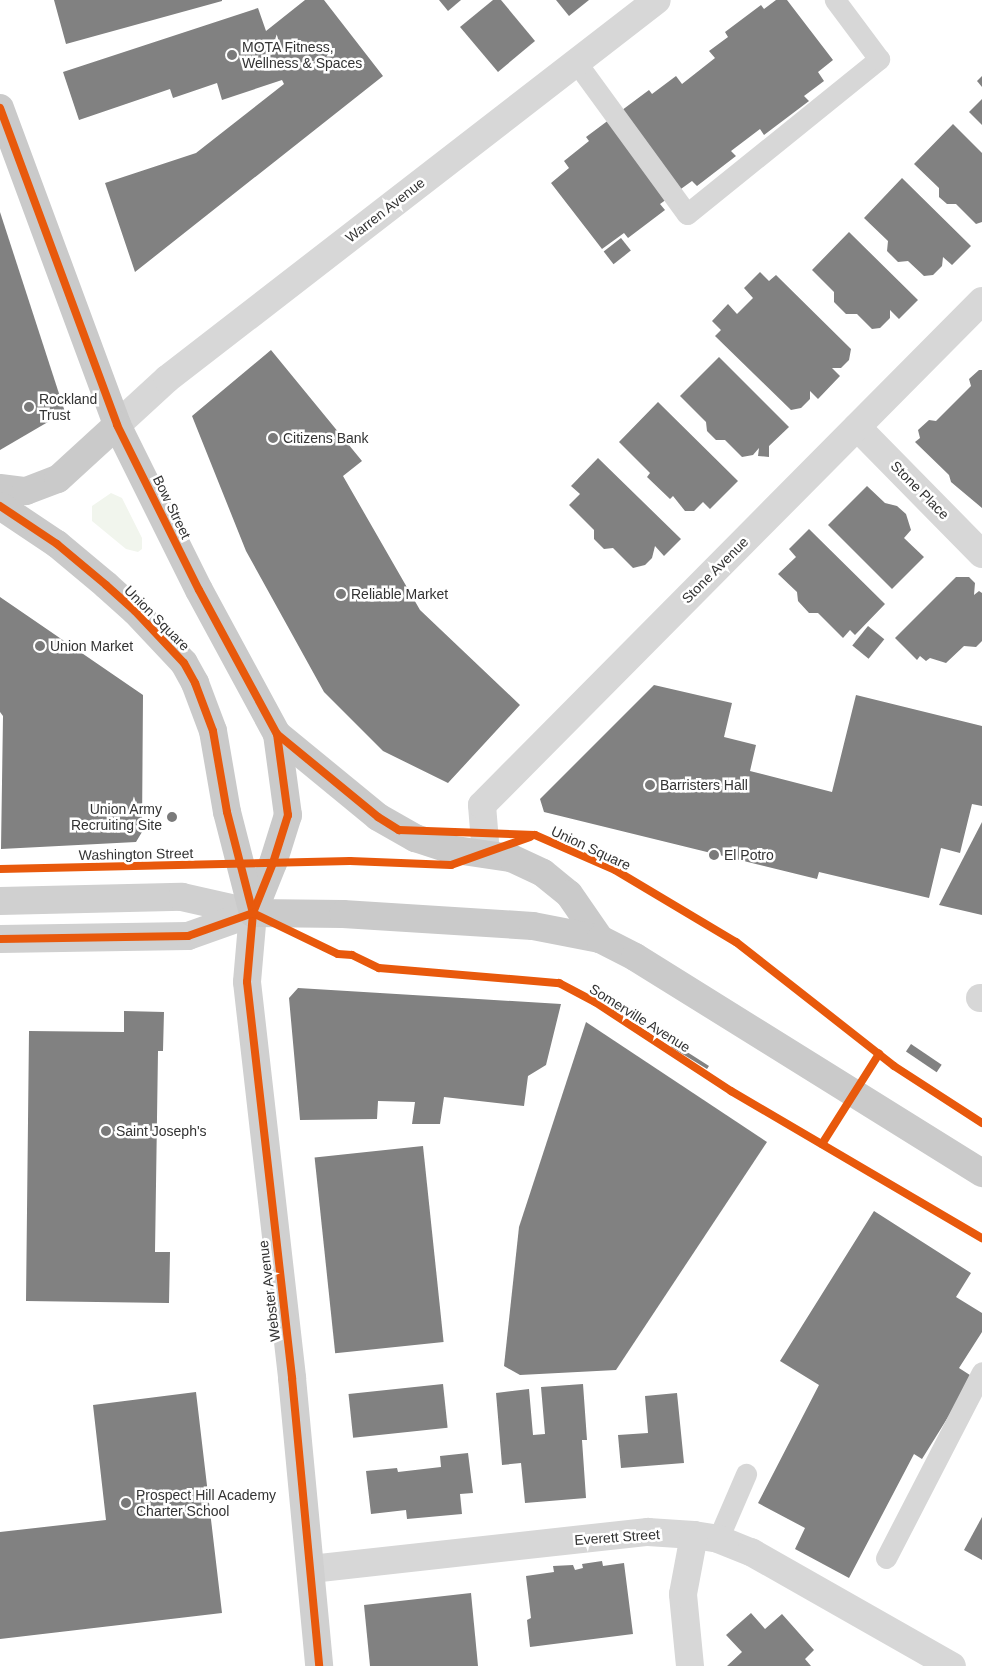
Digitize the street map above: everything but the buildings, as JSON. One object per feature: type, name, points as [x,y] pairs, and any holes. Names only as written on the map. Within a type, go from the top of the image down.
[{"type":"main road","name":"Bow Street","points":[[0,108],[117,425],[199,590],[277,734],[288,815],[273,863],[252,913]]},
{"type":"main road","points":[[0,488],[26,491],[58,479],[117,425]]},
{"type":"main road","name":"Union Square","points":[[0,506],[57,544],[106,585],[135,611],[184,664],[195,683],[213,731],[227,812],[252,913]]},
{"type":"main road","points":[[277,734],[378,817],[399,830],[437,847],[486,854],[527,864],[557,883],[569,894],[600,939]]},
{"type":"main road","points":[[0,901],[182,897],[252,913],[343,914],[533,926],[600,939],[635,957],[982,1173]]},
{"type":"main road","points":[[0,939],[188,936],[252,913]]},
{"type":"main road","name":"Webster Avenue","points":[[252,913],[247,982],[311,1569],[319,1666]]},
{"type":"street","name":"Warren Avenue","points":[[117,425],[167,379],[657,0]]},
{"type":"street","name":"Stone Avenue","points":[[486,854],[482,805],[982,301]]},
{"type":"street","name":"Stone Place","points":[[857,427],[982,554]]},
{"type":"street","name":"Everett Street","points":[[311,1569],[648,1532],[706,1537],[751,1552],[952,1666]]},
{"type":"street","points":[[690,1666],[683,1594],[706,1537]]},
{"type":"lane","points":[[576,62],[687,214],[879,59],[835,0]]},
{"type":"lane","points":[[886,1558],[982,1372]]},
{"type":"lane","points":[[706,1537],[746,1474]]},
{"type":"shaded area","points":[[111,493],[122,498],[142,538],[142,549],[138,552],[126,549],[92,521],[92,506]]},
{"type":"cycle path","points":[[0,108],[117,425],[199,590],[277,734],[288,815],[273,863],[253,913],[247,982],[292,1378],[319,1666]]},
{"type":"cycle path","points":[[0,506],[57,544],[106,585],[135,611],[184,663],[195,683],[213,731],[227,812],[253,913]]},
{"type":"cycle path","points":[[277,734],[378,817],[399,830],[535,835],[615,870],[736,942],[894,1066],[982,1123]]},
{"type":"cycle path","name":"Washington Street","points":[[0,869],[350,861],[451,865],[530,837]]},
{"type":"cycle path","name":"Somerville Avenue","points":[[253,913],[338,954],[352,955],[379,968],[559,983],[595,1002],[731,1091],[982,1238]]},
{"type":"cycle path","points":[[0,939],[188,936],[253,913]]},
{"type":"cycle path","points":[[822,1144],[879,1054]]},
{"type":"place","name":"MOTA Fitness, Wellness & Spaces","points":[[232,55]]},
{"type":"place","name":"Rockland Trust","points":[[29,407]]},
{"type":"place","name":"Citizens Bank","points":[[273,438]]},
{"type":"place","name":"Reliable Market","points":[[341,594]]},
{"type":"place","name":"Union Market","points":[[40,646]]},
{"type":"place","name":"Barristers Hall","points":[[650,785]]},
{"type":"place","name":"Union Army Recruiting Site","points":[[172,817]]},
{"type":"place","name":"El Potro","points":[[714,855]]},
{"type":"place","name":"Saint Joseph's","points":[[106,1131]]},
{"type":"place","name":"Prospect Hill Academy Charter School","points":[[126,1503]]}]
